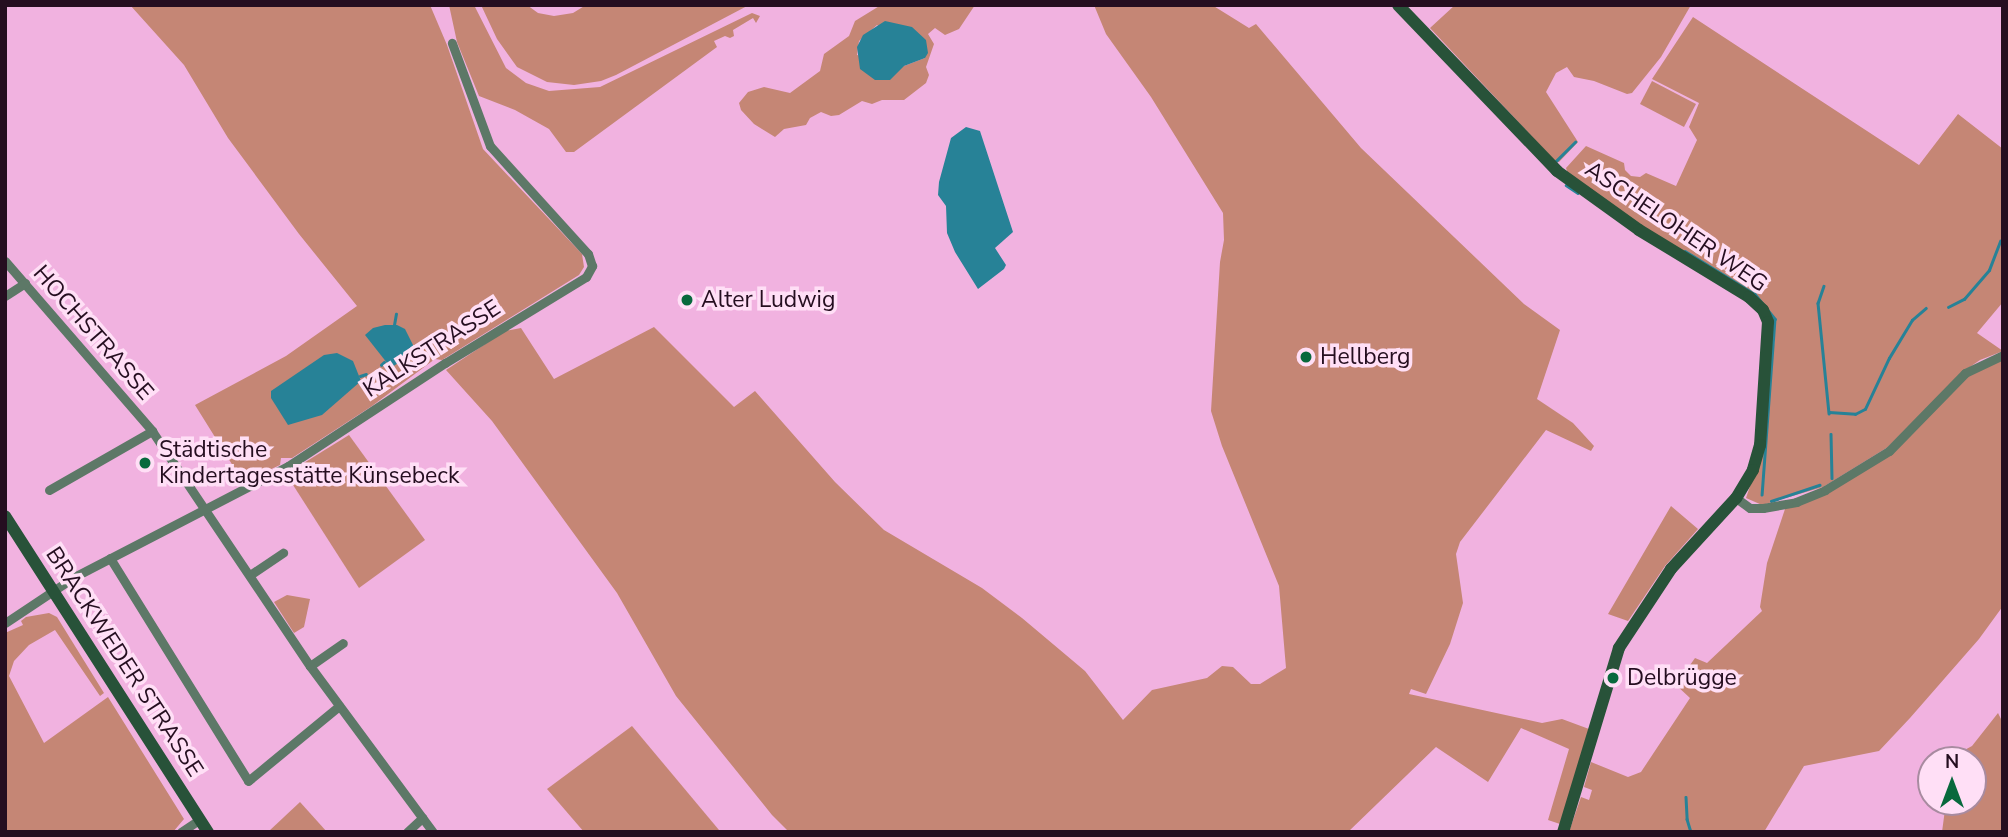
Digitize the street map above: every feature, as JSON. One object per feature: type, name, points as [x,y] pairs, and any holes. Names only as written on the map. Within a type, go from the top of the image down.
[{"type":"street","name":"ASCHELOHER WEG","points":[[1398,5],[1558,171],[1639,230],[1749,297],[1763,310],[1769,335],[1760,445],[1753,470],[1736,498],[1671,569],[1619,648],[1563,832]]},
{"type":"street","name":"KALKSTRASSE","points":[[5,623],[53,590],[110,558],[288,466],[590,272],[588,254],[490,146],[452,43]]},
{"type":"street","name":"HOCHSTRASSE","points":[[5,261],[152,430],[207,508],[310,666],[433,832]]},
{"type":"street","points":[[5,296],[25,282]]},
{"type":"street","points":[[1736,498],[1750,508],[1763,508],[1796,502],[1825,490],[1889,451],[1965,373],[2003,355]]},
{"type":"street","name":"HOCHSTRASSE","points":[[49,490],[152,430]]},
{"type":"street","name":"BRACKWEDER STRASSE","points":[[5,516],[208,832]]},
{"type":"street","points":[[250,575],[284,553]]},
{"type":"street","points":[[110,558],[248,781],[339,706]]},
{"type":"street","points":[[310,666],[343,643]]},
{"type":"street","points":[[407,832],[422,818]]},
{"type":"street","points":[[181,832],[200,819]]},
{"type":"shaded area","points":[[130,5],[430,5],[447,45],[483,149],[582,254],[584,267],[579,275],[442,360],[435,359],[372,406],[292,458],[281,458],[280,465],[243,482],[195,405],[286,356],[357,306],[299,234],[228,138],[184,65]]},
{"type":"shaded area","points":[[449,5],[474,5],[506,68],[526,83],[549,91],[600,87],[752,13],[760,16],[756,23],[753,18],[733,30],[734,36],[725,36],[714,41],[717,47],[574,152],[566,152],[549,129],[515,110],[479,96],[457,42]]},
{"type":"shaded area","points":[[481,5],[527,5],[538,13],[554,16],[573,13],[586,5],[749,5],[616,75],[601,81],[574,85],[547,82],[517,67],[497,39]]},
{"type":"shaded area","points":[[881,5],[975,5],[959,29],[945,35],[935,28],[928,34],[934,44],[926,67],[929,75],[926,83],[904,100],[882,100],[872,104],[862,101],[839,115],[831,116],[821,112],[810,118],[806,125],[784,129],[775,137],[754,124],[741,110],[739,103],[748,92],[764,87],[790,93],[820,71],[824,54],[849,36],[855,21]],"holes":[[[877,25],[925,58],[904,66],[857,55],[859,41]]]},
{"type":"shaded area","points":[[1094,5],[1212,5],[1249,28],[1256,24],[1361,148],[1524,304],[1560,330],[1537,399],[1573,423],[1594,446],[1591,451],[1546,430],[1460,542],[1456,554],[1463,603],[1450,644],[1426,694],[1411,689],[1409,694],[1542,723],[1562,719],[1589,729],[1560,824],[1548,820],[1569,749],[1521,728],[1488,782],[1436,747],[1348,832],[789,832],[772,815],[676,696],[617,593],[492,421],[446,370],[505,331],[521,328],[554,379],[654,327],[734,407],[755,391],[835,482],[884,530],[982,588],[1022,618],[1085,671],[1123,720],[1152,690],[1207,678],[1222,666],[1233,667],[1251,684],[1260,684],[1286,668],[1279,586],[1222,446],[1211,411],[1220,262],[1224,240],[1223,213],[1151,97],[1106,34]]},
{"type":"shaded area","points":[[1455,5],[1691,5],[1661,57],[1632,93],[1627,94],[1594,81],[1574,77],[1567,67],[1556,73],[1546,92],[1578,142],[1556,162],[1430,28]]},
{"type":"shaded area","points":[[1693,17],[1919,165],[1958,114],[2003,149],[2003,302],[1977,333],[2003,351],[1980,360],[1964,371],[1888,447],[1823,487],[1762,505],[1746,498],[1764,445],[1775,336],[1773,320],[1568,174],[1566,168],[1586,146],[1624,163],[1625,170],[1631,176],[1640,177],[1646,173],[1676,186],[1697,140],[1689,127],[1699,103],[1652,79]]},
{"type":"shaded area","points":[[1652,81],[1696,104],[1684,127],[1640,104]]},
{"type":"shaded area","points":[[2003,359],[2003,606],[1979,639],[1910,718],[1879,751],[1804,766],[1764,832],[1569,832],[1581,797],[1589,800],[1592,790],[1584,787],[1591,762],[1628,777],[1641,772],[1690,698],[1676,685],[1695,658],[1707,663],[1762,611],[1760,607],[1767,563],[1785,509],[1826,493],[1884,459],[1970,374]]},
{"type":"shaded area","points":[[349,435],[425,540],[359,588],[286,474]]},
{"type":"shaded area","points":[[1671,506],[1698,529],[1665,566],[1628,621],[1608,614]]},
{"type":"shaded area","points":[[287,595],[310,599],[304,627],[294,633],[274,602]]},
{"type":"shaded area","points":[[49,613],[57,617],[104,693],[100,696],[55,630],[29,645],[14,661],[9,676],[44,743],[108,697],[184,819],[173,832],[5,832],[5,633],[23,625],[21,621],[26,617]]},
{"type":"shaded area","points":[[1998,713],[2001,719],[2003,717],[2003,832],[1942,832],[1944,816],[1987,816],[1987,746],[1972,746]]},
{"type":"shaded area","points":[[632,726],[719,830],[584,832],[547,789]]},
{"type":"shaded area","points":[[300,802],[327,832],[268,832]]},
{"type":"water","points":[[885,21],[912,27],[926,40],[928,53],[925,58],[904,66],[890,80],[875,80],[860,69],[857,47],[863,35]]},
{"type":"water","points":[[966,127],[980,131],[1013,232],[995,248],[1006,265],[1004,269],[978,289],[955,252],[947,233],[946,206],[938,195],[951,138]]},
{"type":"water","points":[[397,325],[405,329],[414,347],[414,351],[391,368],[365,335],[373,328]]},
{"type":"water","points":[[337,353],[353,361],[361,381],[322,415],[288,425],[271,398],[271,391],[324,355]]},
{"type":"waterway","points":[[1556,161],[1575,142]]},
{"type":"waterway","points":[[1566,185],[1578,193]]},
{"type":"waterway","points":[[1948,307],[1964,299],[1989,270],[2000,241]]},
{"type":"waterway","points":[[1685,251],[1755,294],[1775,319],[1762,495]]},
{"type":"waterway","points":[[1824,286],[1818,303],[1829,413]]},
{"type":"waterway","points":[[1829,412],[1855,414],[1865,409],[1889,358],[1912,320],[1926,308]]},
{"type":"waterway","points":[[394,325],[396,314]]},
{"type":"waterway","points":[[381,365],[384,362]]},
{"type":"waterway","points":[[360,376],[366,374]]},
{"type":"waterway","points":[[1831,434],[1832,478]]},
{"type":"waterway","points":[[1771,501],[1819,485]]},
{"type":"waterway","points":[[1686,797],[1687,819],[1691,832]]},
{"type":"place","name":"Alter Ludwig","points":[[687,300]]},
{"type":"place","name":"Hellberg","points":[[1306,357]]},
{"type":"place","name":"Städtische Kindertagesstätte Künsebeck","points":[[145,463]]},
{"type":"place","name":"Delbrügge","points":[[1613,678]]}]
